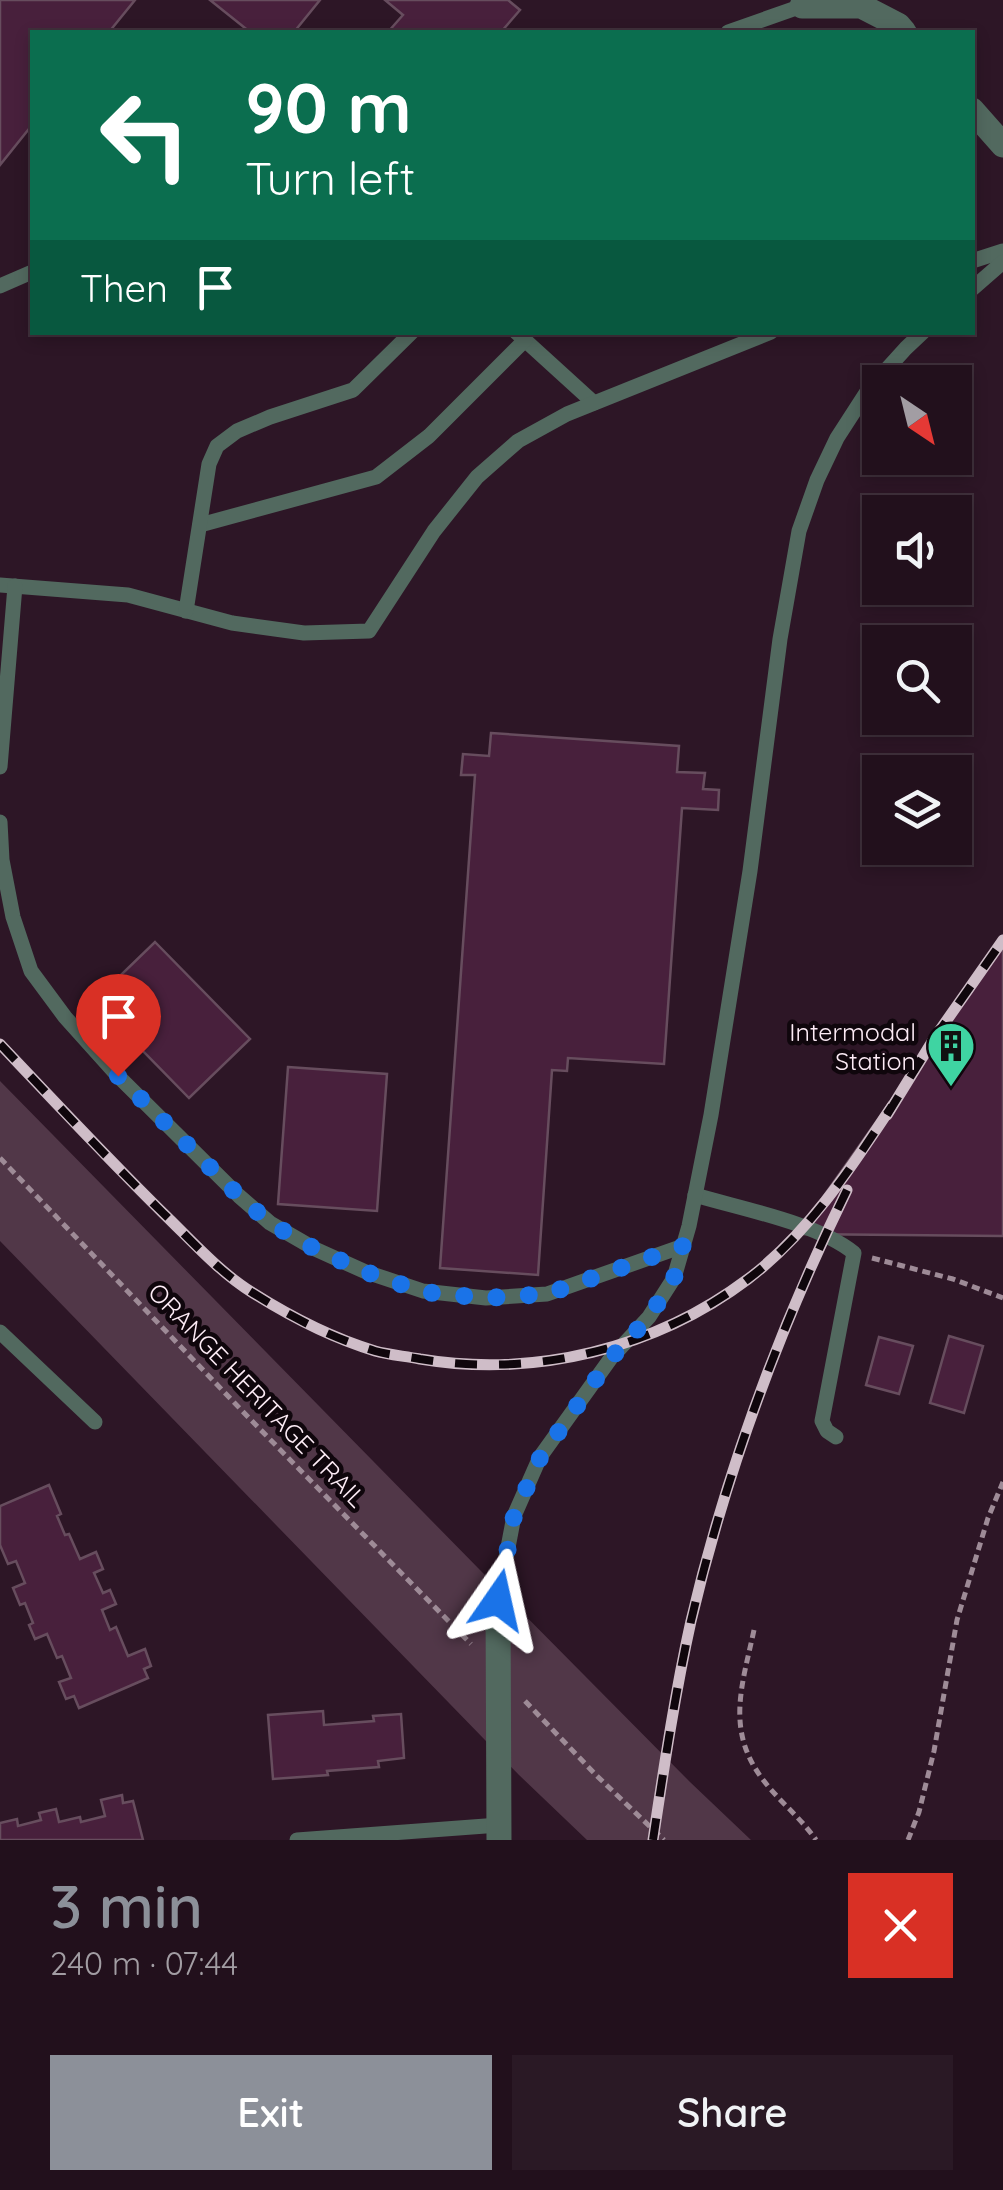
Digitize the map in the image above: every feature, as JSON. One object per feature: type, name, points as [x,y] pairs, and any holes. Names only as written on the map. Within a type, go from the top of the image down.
[{"type":"street","points":[[801,3],[861,6],[902,30]]},
{"type":"street","points":[[975,113],[1003,144]]},
{"type":"street","points":[[498,1600],[498,1832]]},
{"type":"lane","points":[[764,0],[772,17]]},
{"type":"lane","points":[[734,30],[801,3]]},
{"type":"lane","points":[[975,260],[1003,251]]},
{"type":"lane","points":[[975,286],[1003,262]]},
{"type":"lane","points":[[0,286],[30,273]]},
{"type":"lane","points":[[186,611],[209,464],[217,446],[237,431],[270,416],[352,390],[409,335]]},
{"type":"lane","points":[[0,767],[8,585],[128,595],[232,623],[304,633],[368,631],[434,532],[477,477],[518,442],[567,414],[764,335]]},
{"type":"lane","points":[[498,1600],[514,1516],[540,1458],[611,1358],[649,1317],[674,1278],[711,1115],[799,530],[837,438],[868,390],[921,335]]},
{"type":"lane","points":[[200,525],[376,477],[429,436],[521,336],[594,403]]},
{"type":"lane","points":[[0,822],[12,917],[32,971],[65,1017],[118,1076],[270,1223],[366,1272],[423,1292],[486,1298],[547,1294],[683,1246]]},
{"type":"lane","points":[[695,1195],[817,1232],[854,1253],[822,1421],[826,1431],[836,1437]]},
{"type":"lane","points":[[0,1332],[95,1422]]},
{"type":"lane","points":[[297,1840],[498,1832]]},
{"type":"path","name":"ORANGE HERITAGE TRAIL","points":[[0,1158],[473,1647]]},
{"type":"path","points":[[854,1253],[1003,1298]]},
{"type":"path","points":[[908,1840],[934,1751],[957,1620],[1003,1482]]},
{"type":"path","points":[[754,1630],[739,1706],[742,1740],[749,1760],[766,1784],[816,1840]]},
{"type":"path","points":[[522,1698],[664,1840]]},
{"type":"shaded area","points":[[0,1081],[751,1840],[587,1840],[519,1775],[0,1241]]},
{"type":"building","points":[[0,0],[135,0],[111,30],[30,30],[30,128],[0,165]]},
{"type":"building","points":[[210,0],[320,0],[296,30],[248,30]]},
{"type":"building","points":[[385,0],[508,0],[520,10],[503,30],[390,30],[403,15]]},
{"type":"building","points":[[491,733],[679,746],[677,772],[705,773],[703,789],[719,790],[718,810],[682,808],[664,1064],[568,1058],[567,1071],[552,1070],[538,1275],[440,1268],[475,775],[461,775],[463,754],[489,756]]},
{"type":"building","points":[[155,942],[250,1039],[189,1098],[94,1001]]},
{"type":"building","name":"Intermodal Station","points":[[1003,942],[1003,1236],[797,1234]]},
{"type":"building","points":[[288,1067],[387,1074],[377,1211],[278,1204]]},
{"type":"building","points":[[949,1336],[983,1346],[964,1413],[930,1403]]},
{"type":"building","points":[[879,1337],[913,1346],[899,1394],[866,1385]]},
{"type":"building","points":[[49,1485],[61,1514],[57,1516],[80,1559],[96,1552],[103,1569],[94,1573],[103,1593],[110,1590],[116,1604],[102,1610],[110,1630],[116,1627],[128,1656],[145,1649],[151,1666],[144,1669],[148,1678],[79,1708],[74,1696],[66,1699],[59,1682],[71,1678],[62,1656],[57,1658],[47,1634],[35,1639],[25,1603],[20,1605],[13,1588],[25,1583],[16,1561],[8,1564],[0,1545],[0,1506]]},
{"type":"building","points":[[323,1711],[324,1725],[374,1721],[373,1716],[401,1714],[404,1758],[378,1761],[379,1767],[273,1779],[268,1715]]},
{"type":"building","points":[[122,1795],[123,1803],[133,1801],[143,1840],[0,1840],[0,1823],[17,1819],[18,1826],[41,1820],[39,1813],[56,1809],[59,1822],[80,1817],[81,1822],[105,1816],[101,1800]]},
{"type":"railway","points":[[887,1115],[935,1037],[1003,940]]},
{"type":"railway","points":[[0,1044],[142,1192],[241,1285],[297,1318],[359,1346],[463,1364],[506,1364],[592,1352],[674,1324],[712,1303],[748,1279],[790,1242],[844,1176],[892,1106]]},
{"type":"railway","points":[[653,1840],[685,1648],[721,1510],[777,1347],[847,1190]]},
{"type":"place","name":"Intermodal Station","points":[[951,1088]]},
{"type":"route","points":[[118,1076],[270,1223],[366,1272],[423,1292],[486,1298],[547,1294],[683,1246],[674,1278],[649,1317],[611,1358],[540,1458],[514,1516],[498,1600]]}]
